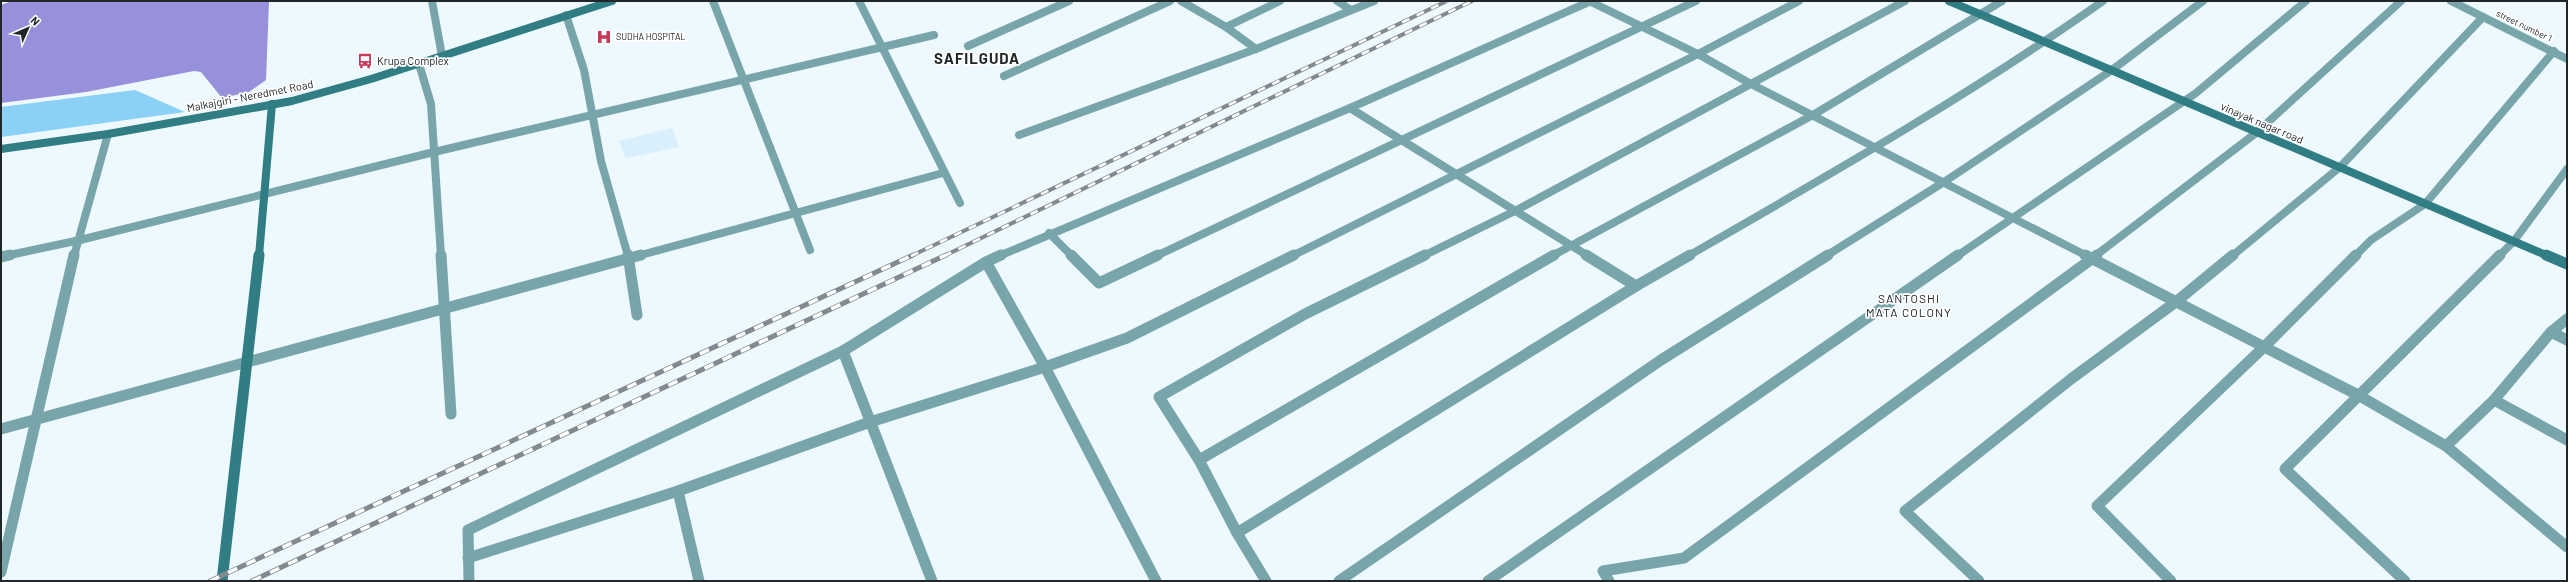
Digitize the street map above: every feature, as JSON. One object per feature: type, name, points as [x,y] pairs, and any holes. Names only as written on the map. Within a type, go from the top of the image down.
[{"type":"street","points":[[432,1],[442,56]]},
{"type":"street","name":"Malkajgiri - Neredmet Road","points":[[1,149],[108,134],[272,104],[324,92],[419,64],[612,1]]},
{"type":"street","points":[[713,1],[810,250]]},
{"type":"street","points":[[859,1],[943,173],[960,203]]},
{"type":"street","points":[[968,46],[1068,1]]},
{"type":"street","points":[[1004,76],[1170,1]]},
{"type":"street","points":[[1181,1],[1226,27],[1256,49]]},
{"type":"street","points":[[1188,6],[1199,1]]},
{"type":"street","points":[[1226,27],[1280,1]]},
{"type":"street","points":[[1337,1],[1351,10]]},
{"type":"street","points":[[1019,135],[1256,49],[1374,1]]},
{"type":"street","points":[[469,581],[468,530],[842,350],[986,262],[1049,233],[1350,108],[1590,1],[1642,28],[1698,54],[1751,84],[1878,147],[2358,395],[2446,446],[2567,547]]},
{"type":"street","points":[[1049,233],[1099,283],[1642,28],[1696,1]]},
{"type":"street","points":[[468,558],[678,491],[870,422],[1046,367],[1127,338],[1698,54],[1799,1]]},
{"type":"street","points":[[1266,581],[1237,533],[1199,460],[1159,397],[1305,314],[1515,211],[1905,1]]},
{"type":"street","name":"vinayak nagar road","points":[[1949,1],[2567,264]]},
{"type":"street","points":[[1199,460],[1571,245],[1813,115],[2002,1]]},
{"type":"street","points":[[1237,533],[1636,286],[1878,147],[2045,42],[2102,1]]},
{"type":"street","points":[[1339,581],[1661,360],[1944,182],[2112,70],[2203,1]]},
{"type":"street","points":[[1488,581],[2196,93],[2306,1]]},
{"type":"street","points":[[1609,581],[1603,571],[1684,558],[2093,258],[2256,132],[2401,1]]},
{"type":"street","name":"street number 1","points":[[2451,1],[2554,51],[2567,59]]},
{"type":"street","points":[[566,16],[584,70],[601,161],[629,260],[637,315]]},
{"type":"street","points":[[1979,581],[1905,511],[2071,379],[2177,301],[2340,167],[2483,16]]},
{"type":"street","points":[[1,257],[80,240],[434,152],[934,35]]},
{"type":"street","points":[[2171,581],[2097,506],[2264,347],[2371,240],[2426,204],[2554,51]]},
{"type":"street","points":[[419,64],[431,104],[451,414]]},
{"type":"street","points":[[222,581],[249,361],[266,194],[272,104]]},
{"type":"street","points":[[1350,108],[1400,141],[1636,286]]},
{"type":"street","points":[[1,572],[34,420],[69,273],[80,240],[108,134]]},
{"type":"street","points":[[2405,581],[2285,469],[2514,241],[2567,169]]},
{"type":"street","points":[[1,429],[249,361],[629,260],[943,173]]},
{"type":"street","points":[[986,262],[1046,367],[1156,581]]},
{"type":"street","points":[[2446,446],[2494,400],[2551,332],[2567,319]]},
{"type":"street","points":[[2551,332],[2567,340]]},
{"type":"street","points":[[842,350],[932,581]]},
{"type":"street","points":[[2494,400],[2567,440]]},
{"type":"street","points":[[678,491],[699,581]]},
{"type":"shaded area","points":[[12,1],[269,1],[266,80],[249,92],[222,98],[201,72],[194,71],[86,92],[1,103],[1,5]]},
{"type":"shaded area","points":[[135,90],[185,112],[1,137],[1,107]]},
{"type":"shaded area","points":[[672,128],[679,147],[626,158],[619,141]]},
{"type":"railway","points":[[911,256],[1447,1]]},
{"type":"railway","points":[[944,256],[1472,1]]},
{"type":"railway","points":[[210,581],[913,255]]},
{"type":"railway","points":[[252,581],[946,255]]},
{"type":"place","name":"SUDHA HOSPITAL","points":[[604,37]]},
{"type":"place","name":"Krupa Complex","points":[[365,61]]},
{"type":"district","name":"SAFILGUDA","points":[[977,59]]},
{"type":"district","name":"SANTOSHI MATA COLONY","points":[[1909,306]]}]
